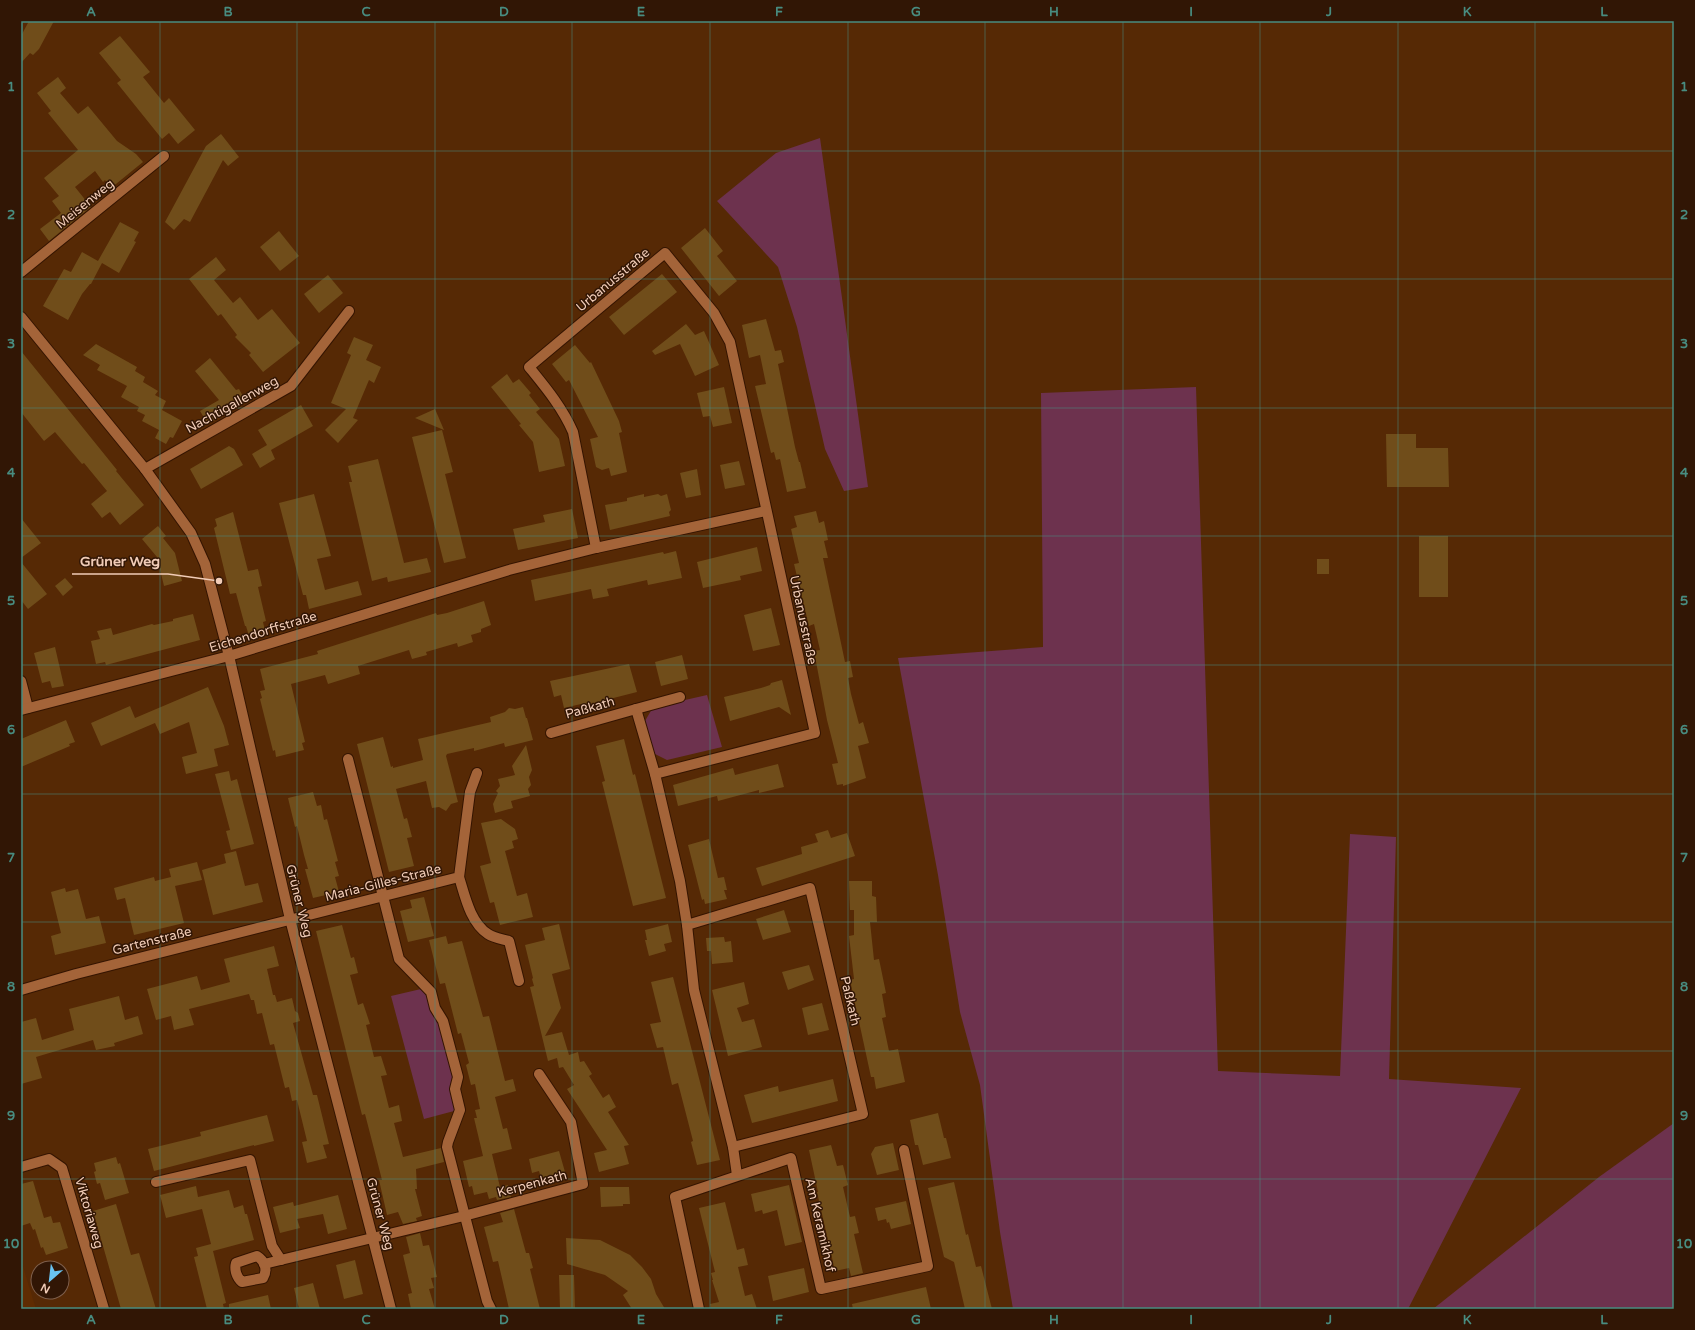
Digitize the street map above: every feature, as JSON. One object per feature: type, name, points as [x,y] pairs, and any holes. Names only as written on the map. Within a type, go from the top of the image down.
[{"type":"street","name":"Meisenweg","points":[[21,272],[164,156]]},
{"type":"street","name":"Urbanusstraße","points":[[596,548],[573,432],[566,416],[556,400],[529,367],[665,253],[714,313],[730,342],[815,733],[655,774]]},
{"type":"street","name":"Nachtigallenweg","points":[[145,469],[291,386],[349,311]]},
{"type":"street","name":"Grüner Weg","points":[[21,317],[145,469],[191,533],[205,564],[229,656],[290,920],[391,1309]]},
{"type":"street","points":[[596,548],[766,511]]},
{"type":"street","name":"Eichendorffstraße","points":[[25,709],[229,656],[509,570],[596,548]]},
{"type":"street","points":[[21,681],[25,709]]},
{"type":"street","name":"Paßkath","points":[[551,733],[680,697]]},
{"type":"street","name":"Paßkath","points":[[636,709],[655,774],[680,881],[687,926],[694,990],[733,1147],[737,1175]]},
{"type":"street","points":[[348,760],[399,959],[431,992],[435,1008],[443,1021],[458,1077],[455,1089],[460,1110],[447,1147],[487,1301],[491,1309]]},
{"type":"street","name":"Maria-Gilles-Straße","points":[[477,773],[470,792],[459,877],[469,908],[478,926],[488,935],[509,941],[519,981]]},
{"type":"street","name":"Maria-Gilles-Straße","points":[[290,920],[459,877]]},
{"type":"street","name":"Paßkath","points":[[687,926],[810,888],[863,1114],[733,1147]]},
{"type":"street","name":"Gartenstraße","points":[[21,990],[76,974],[290,920]]},
{"type":"street","name":"Kerpenkath","points":[[264,1264],[464,1216],[583,1184],[571,1122],[539,1074]]},
{"type":"street","name":"Am Keramikhof","points":[[699,1309],[675,1197],[791,1158],[821,1289],[928,1266],[904,1150]]},
{"type":"street","name":"Viktoriaweg","points":[[21,1167],[49,1159],[62,1168],[104,1309]]},
{"type":"street","points":[[156,1182],[250,1160],[272,1246],[281,1260]]},
{"type":"shaded area","points":[[820,138],[868,487],[844,491],[825,449],[797,327],[778,267],[717,201],[776,153]]},
{"type":"shaded area","points":[[1196,387],[1218,1071],[1340,1076],[1350,834],[1396,837],[1389,1079],[1521,1088],[1408,1309],[1013,1309],[1000,1232],[980,1085],[960,1012],[938,875],[898,658],[1043,647],[1041,393]]},
{"type":"shaded area","points":[[707,695],[722,747],[667,760],[653,753],[645,721],[652,709]]},
{"type":"shaded area","points":[[421,989],[427,997],[438,1020],[453,1078],[455,1108],[454,1111],[424,1119],[391,996]]},
{"type":"shaded area","points":[[1674,1123],[1674,1309],[1433,1309],[1599,1177]]},
{"type":"shaded area","points":[[21,1260],[30,1289],[30,1300],[33,1300],[36,1309],[21,1309]]},
{"type":"building","points":[[29,21],[54,21],[39,49],[33,55],[30,53],[21,63],[21,36]]},
{"type":"building","points":[[120,36],[150,72],[143,77],[164,103],[169,98],[195,130],[178,144],[169,133],[162,139],[117,83],[121,80],[99,53]]},
{"type":"building","points":[[58,77],[66,88],[60,93],[78,114],[88,106],[117,141],[136,154],[143,162],[111,188],[105,180],[103,182],[95,171],[75,187],[91,207],[49,241],[40,229],[61,213],[52,201],[59,196],[44,178],[78,150],[48,113],[51,111],[37,93]]},
{"type":"building","points":[[221,134],[239,157],[228,166],[223,160],[190,222],[184,219],[174,230],[165,222],[206,146]]},
{"type":"building","points":[[120,222],[139,232],[134,241],[136,242],[119,273],[102,263],[91,284],[82,294],[68,320],[43,306],[64,269],[71,272],[82,252],[98,261]]},
{"type":"building","points":[[705,228],[723,251],[717,256],[737,281],[719,296],[681,248]]},
{"type":"building","points":[[279,231],[299,256],[280,271],[260,247]]},
{"type":"building","points":[[216,257],[226,270],[214,280],[233,303],[240,297],[258,320],[272,309],[300,343],[263,372],[249,355],[251,353],[235,337],[237,335],[221,314],[218,316],[189,279]]},
{"type":"building","points":[[662,274],[677,292],[624,335],[609,317]]},
{"type":"building","points":[[328,275],[343,293],[319,313],[304,294]]},
{"type":"building","points":[[766,319],[775,351],[781,350],[784,362],[778,364],[795,447],[806,488],[787,492],[780,459],[776,460],[774,452],[771,453],[755,386],[766,384],[760,355],[749,358],[742,325]]},
{"type":"building","points":[[686,324],[695,335],[704,331],[719,365],[695,376],[680,344],[655,355],[652,351]]},
{"type":"building","points":[[354,337],[373,345],[366,360],[381,367],[374,383],[369,380],[353,418],[358,420],[338,443],[325,430],[346,409],[331,403],[351,355],[347,353]]},
{"type":"building","points":[[96,344],[137,367],[135,371],[145,377],[143,382],[158,391],[155,395],[166,401],[162,410],[182,421],[173,438],[170,437],[166,444],[155,438],[159,430],[142,421],[145,415],[137,411],[139,407],[121,397],[127,386],[97,370],[100,365],[83,355]]},
{"type":"building","points":[[575,345],[590,363],[591,362],[619,421],[622,432],[619,433],[627,472],[611,476],[609,468],[602,470],[596,467],[590,439],[598,437],[569,380],[566,382],[552,364]]},
{"type":"building","points":[[21,351],[144,505],[120,525],[110,512],[102,518],[91,504],[107,491],[84,463],[82,464],[55,432],[44,441],[21,412]]},
{"type":"building","points":[[210,358],[236,390],[239,389],[246,402],[208,424],[200,411],[219,400],[195,371]]},
{"type":"building","points":[[507,374],[513,383],[519,379],[531,393],[529,395],[540,409],[536,412],[559,439],[565,466],[539,472],[533,442],[519,425],[521,424],[491,387]]},
{"type":"building","points":[[724,387],[732,423],[713,427],[710,416],[703,417],[697,393]]},
{"type":"building","points":[[301,405],[313,426],[271,450],[275,459],[260,468],[252,454],[267,445],[258,430]]},
{"type":"building","points":[[435,409],[444,430],[415,418]]},
{"type":"building","points":[[442,430],[453,472],[445,474],[466,558],[444,563],[412,437]]},
{"type":"building","points":[[1386,434],[1416,434],[1416,448],[1448,448],[1449,487],[1387,487]]},
{"type":"building","points":[[229,446],[234,449],[243,465],[201,489],[190,469]]},
{"type":"building","points":[[378,459],[404,563],[427,558],[431,572],[388,582],[387,577],[372,581],[349,482],[352,482],[348,466]]},
{"type":"building","points":[[739,461],[745,485],[725,489],[720,465]]},
{"type":"building","points":[[697,469],[701,495],[686,498],[680,473]]},
{"type":"building","points":[[314,494],[331,556],[317,559],[325,590],[358,581],[362,595],[309,609],[306,595],[303,595],[279,503]]},
{"type":"building","points":[[644,494],[644,497],[658,494],[661,496],[667,494],[671,510],[669,512],[670,516],[610,530],[605,505],[627,501],[627,498]]},
{"type":"building","points":[[572,509],[578,538],[518,550],[513,529],[545,522],[543,515]]},
{"type":"building","points":[[816,511],[819,523],[824,521],[828,540],[824,541],[828,558],[823,558],[845,662],[850,661],[853,677],[848,678],[851,694],[859,724],[863,722],[869,743],[858,746],[866,778],[843,786],[843,784],[837,785],[832,764],[838,763],[827,720],[814,651],[820,650],[814,624],[809,626],[794,564],[799,563],[791,529],[797,527],[794,516]]},
{"type":"building","points":[[233,512],[248,571],[258,569],[262,586],[258,587],[266,621],[263,622],[265,631],[249,636],[236,593],[230,594],[214,528],[217,526],[215,519]]},
{"type":"building","points":[[21,518],[41,543],[21,558]]},
{"type":"building","points":[[158,526],[166,536],[163,538],[175,553],[182,581],[164,586],[157,557],[142,539]]},
{"type":"building","points":[[1419,536],[1448,536],[1448,597],[1419,597]]},
{"type":"building","points":[[757,547],[762,571],[740,576],[741,580],[703,588],[697,562]]},
{"type":"building","points":[[676,551],[682,578],[648,585],[647,580],[607,589],[609,596],[593,599],[591,589],[535,601],[531,580],[663,552],[664,554]]},
{"type":"building","points":[[1317,559],[1329,559],[1329,574],[1317,574]]},
{"type":"building","points":[[21,562],[47,594],[28,609],[21,600]]},
{"type":"building","points":[[65,578],[73,587],[63,596],[55,586]]},
{"type":"building","points":[[484,601],[491,625],[481,629],[481,632],[471,635],[473,642],[458,647],[457,643],[426,652],[427,655],[412,659],[409,650],[358,666],[360,674],[328,684],[325,675],[291,684],[305,742],[302,743],[304,750],[276,757],[275,750],[273,751],[260,699],[262,698],[260,691],[265,690],[260,669],[318,654],[317,651],[414,620],[436,613],[437,615],[447,613]]},
{"type":"building","points":[[771,608],[780,645],[753,651],[744,615]]},
{"type":"building","points":[[193,614],[200,640],[106,665],[105,662],[96,664],[91,641],[100,639],[97,631],[111,628],[113,635],[152,624],[154,625],[173,621],[173,619]]},
{"type":"building","points":[[55,647],[64,686],[52,688],[50,681],[42,683],[34,653]]},
{"type":"building","points":[[682,655],[688,679],[661,686],[655,662]]},
{"type":"building","points":[[629,664],[637,692],[582,706],[581,704],[564,708],[561,695],[554,697],[550,681]]},
{"type":"building","points":[[782,680],[791,715],[779,707],[730,721],[724,697],[761,688]]},
{"type":"building","points":[[208,687],[224,726],[229,745],[214,749],[218,766],[186,774],[182,757],[197,753],[189,722],[160,734],[155,723],[101,746],[91,723],[130,706],[135,718]]},
{"type":"building","points":[[523,707],[533,740],[505,747],[504,743],[474,751],[474,748],[447,754],[446,756],[458,802],[451,804],[446,811],[439,807],[432,808],[426,781],[396,789],[404,819],[407,818],[412,837],[407,838],[414,866],[389,872],[357,744],[383,737],[391,767],[393,766],[393,768],[423,760],[418,739],[491,722],[490,717],[505,712],[509,708],[515,709]]},
{"type":"building","points":[[66,720],[75,742],[69,744],[70,746],[21,767],[21,739]]},
{"type":"building","points":[[624,739],[633,775],[635,774],[666,898],[633,906],[602,782],[605,781],[596,746]]},
{"type":"building","points":[[526,745],[532,770],[529,777],[531,785],[528,789],[530,796],[511,801],[513,808],[495,813],[493,804],[498,793],[496,791],[500,786],[498,779],[515,775],[512,766]]},
{"type":"building","points":[[778,764],[784,787],[759,793],[759,790],[718,801],[717,796],[678,806],[673,785],[733,768],[735,775]]},
{"type":"building","points":[[229,771],[231,781],[237,779],[254,844],[231,850],[226,831],[230,830],[215,774]]},
{"type":"building","points":[[313,792],[317,806],[321,805],[324,820],[327,819],[338,861],[335,862],[339,876],[335,877],[339,892],[313,898],[305,869],[308,869],[288,798]]},
{"type":"building","points":[[501,819],[515,829],[518,839],[512,841],[514,848],[505,851],[517,896],[527,893],[533,917],[500,925],[494,902],[490,903],[480,866],[491,863],[481,823]]},
{"type":"building","points":[[828,830],[831,838],[847,833],[855,856],[762,886],[756,868],[802,854],[801,847],[818,842],[815,834]]},
{"type":"building","points":[[709,839],[718,878],[724,877],[727,890],[724,890],[727,899],[705,904],[704,899],[702,900],[688,845]]},
{"type":"building","points":[[236,851],[245,886],[258,883],[263,902],[213,915],[202,870],[226,863],[224,854]]},
{"type":"building","points":[[197,862],[202,880],[175,886],[184,923],[134,935],[125,898],[117,900],[114,888],[154,877],[155,881],[171,877],[169,869]]},
{"type":"building","points":[[849,881],[872,881],[872,896],[876,897],[877,922],[870,922],[874,960],[879,959],[886,993],[882,994],[886,1017],[882,1018],[889,1051],[898,1049],[905,1082],[876,1089],[874,1077],[871,1077],[850,980],[854,979],[849,936],[854,935],[854,910],[850,910]]},
{"type":"building","points":[[65,888],[66,892],[78,889],[86,919],[99,916],[106,943],[55,955],[51,936],[61,933],[51,892]]},
{"type":"building","points":[[424,897],[434,936],[408,942],[400,911],[412,908],[410,900]]},
{"type":"building","points":[[784,910],[791,932],[763,940],[756,919]]},
{"type":"building","points":[[559,924],[570,969],[552,974],[561,1008],[545,1036],[562,1032],[569,1055],[578,1052],[580,1062],[584,1061],[592,1074],[589,1076],[603,1098],[609,1094],[616,1107],[608,1112],[629,1145],[624,1146],[629,1164],[599,1172],[594,1153],[607,1150],[567,1089],[574,1085],[563,1067],[559,1068],[557,1058],[548,1061],[530,987],[534,986],[525,945],[545,940],[542,928]]},
{"type":"building","points":[[668,924],[672,942],[664,944],[666,951],[649,956],[645,940],[647,940],[645,930]]},
{"type":"building","points":[[342,925],[351,958],[354,957],[358,973],[350,975],[358,1005],[363,1003],[370,1024],[366,1025],[374,1057],[381,1056],[387,1075],[381,1076],[389,1108],[399,1105],[402,1121],[394,1123],[403,1157],[441,1148],[444,1162],[416,1169],[417,1189],[415,1189],[422,1216],[416,1218],[417,1221],[403,1224],[398,1212],[387,1215],[379,1180],[382,1180],[365,1114],[362,1115],[316,931]]},
{"type":"building","points":[[446,936],[448,944],[462,941],[483,1017],[489,1016],[505,1081],[513,1079],[516,1091],[495,1097],[503,1129],[507,1128],[512,1149],[492,1154],[500,1187],[508,1185],[511,1197],[497,1200],[496,1197],[489,1199],[487,1192],[474,1195],[472,1186],[469,1187],[463,1161],[483,1156],[474,1118],[477,1118],[475,1110],[480,1109],[475,1084],[471,1085],[466,1065],[469,1063],[461,1033],[458,1034],[445,983],[440,984],[429,940]]},
{"type":"building","points":[[724,937],[725,942],[731,941],[733,962],[712,964],[711,951],[707,951],[706,938]]},
{"type":"building","points":[[274,946],[279,966],[267,969],[273,995],[275,995],[277,1002],[292,998],[295,1011],[298,1013],[300,1021],[293,1023],[313,1095],[317,1095],[329,1144],[323,1145],[327,1158],[307,1163],[302,1142],[307,1141],[297,1100],[292,1101],[289,1087],[285,1088],[274,1044],[270,1045],[262,1013],[257,1014],[254,1000],[251,1000],[249,994],[189,1009],[194,1025],[174,1030],[171,1016],[156,1020],[147,989],[197,976],[201,990],[230,982],[224,959]]},
{"type":"building","points":[[809,965],[814,980],[788,990],[782,972]]},
{"type":"building","points":[[673,977],[720,1160],[697,1165],[691,1142],[693,1141],[678,1083],[672,1085],[663,1047],[657,1048],[650,1024],[661,1022],[651,982]]},
{"type":"building","points":[[744,982],[749,1004],[737,1008],[742,1022],[754,1019],[762,1047],[728,1056],[712,990]]},
{"type":"building","points":[[119,996],[125,1020],[138,1016],[143,1034],[114,1043],[115,1046],[96,1050],[93,1040],[36,1057],[42,1078],[21,1084],[21,1022],[36,1018],[42,1040],[74,1030],[69,1009]]},
{"type":"building","points":[[822,1003],[829,1030],[808,1035],[802,1008]]},
{"type":"building","points":[[833,1079],[838,1101],[752,1123],[744,1095],[778,1086],[779,1092]]},
{"type":"building","points":[[938,1113],[951,1158],[923,1165],[918,1145],[915,1145],[910,1120]]},
{"type":"building","points":[[267,1115],[274,1141],[154,1171],[148,1149],[201,1136],[200,1132]]},
{"type":"building","points":[[893,1143],[899,1170],[877,1175],[871,1154],[875,1147]]},
{"type":"building","points":[[831,1145],[837,1166],[843,1165],[848,1185],[843,1187],[850,1217],[855,1216],[859,1233],[854,1234],[863,1273],[851,1276],[849,1268],[835,1271],[809,1150]]},
{"type":"building","points":[[559,1151],[565,1172],[541,1178],[539,1171],[532,1173],[529,1159]]},
{"type":"building","points":[[116,1157],[118,1164],[120,1163],[129,1193],[105,1200],[100,1183],[97,1184],[94,1172],[96,1171],[94,1163]]},
{"type":"building","points":[[33,1181],[44,1218],[51,1216],[53,1223],[60,1222],[68,1248],[46,1255],[43,1247],[41,1248],[35,1229],[33,1230],[30,1223],[21,1226],[21,1184]]},
{"type":"building","points":[[954,1182],[966,1235],[968,1234],[976,1267],[981,1266],[992,1309],[965,1309],[954,1262],[944,1257],[928,1188]]},
{"type":"building","points":[[789,1185],[802,1242],[785,1246],[777,1210],[763,1214],[762,1210],[755,1212],[751,1194]]},
{"type":"building","points":[[196,1186],[198,1197],[229,1190],[234,1208],[243,1205],[254,1240],[213,1251],[226,1303],[223,1304],[224,1309],[207,1309],[194,1257],[198,1256],[196,1248],[211,1244],[202,1209],[166,1218],[160,1195]]},
{"type":"building","points":[[600,1187],[629,1187],[630,1204],[623,1204],[623,1206],[601,1207]]},
{"type":"building","points":[[338,1195],[347,1229],[328,1234],[323,1214],[297,1219],[300,1228],[280,1233],[273,1207],[293,1202],[294,1206]]},
{"type":"building","points":[[906,1201],[911,1224],[891,1229],[889,1222],[887,1223],[886,1219],[878,1221],[875,1208]]},
{"type":"building","points":[[725,1202],[737,1250],[744,1248],[748,1265],[738,1267],[745,1296],[752,1294],[757,1309],[711,1309],[710,1304],[719,1302],[711,1273],[715,1272],[699,1208]]},
{"type":"building","points":[[116,1204],[131,1255],[139,1253],[156,1309],[121,1309],[93,1211]]},
{"type":"building","points":[[514,1209],[526,1253],[529,1253],[533,1268],[530,1269],[540,1309],[509,1309],[498,1261],[493,1262],[484,1227],[503,1222],[500,1213]]},
{"type":"building","points":[[420,1233],[423,1246],[429,1245],[437,1277],[431,1278],[434,1288],[429,1289],[435,1309],[411,1309],[408,1294],[412,1293],[403,1255],[410,1253],[406,1237]]},
{"type":"building","points":[[566,1238],[600,1240],[630,1255],[651,1279],[656,1294],[665,1309],[632,1309],[623,1295],[628,1291],[605,1275],[567,1264]]},
{"type":"building","points":[[355,1260],[363,1294],[344,1299],[336,1265]]},
{"type":"building","points":[[804,1268],[809,1292],[773,1301],[768,1276]]},
{"type":"building","points":[[559,1275],[574,1275],[575,1309],[560,1309]]},
{"type":"building","points":[[313,1283],[320,1309],[299,1309],[294,1288]]},
{"type":"building","points":[[926,1287],[931,1309],[853,1309],[852,1304]]},
{"type":"building","points":[[268,1295],[271,1309],[229,1309],[229,1304]]},
{"type":"place","name":"Grüner Weg","points":[[219,581]]}]
